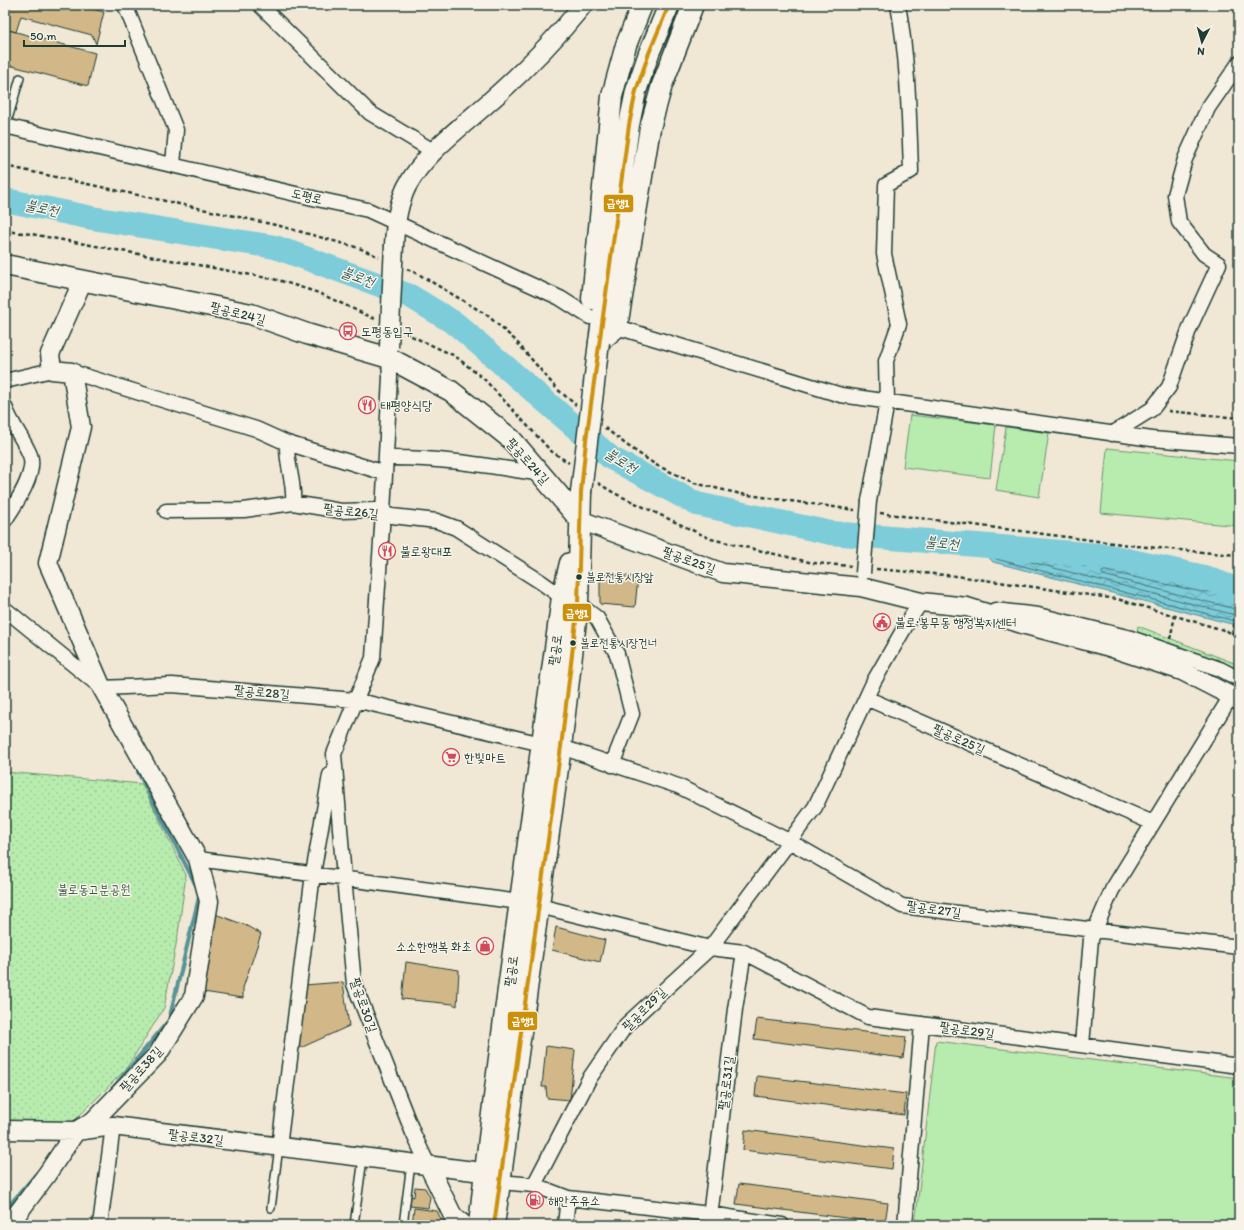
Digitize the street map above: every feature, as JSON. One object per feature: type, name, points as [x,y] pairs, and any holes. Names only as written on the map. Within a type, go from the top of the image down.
[{"type":"main road","points":[[599,342],[590,317],[612,96],[626,44],[642,5]]},
{"type":"main road","points":[[599,342],[629,125],[636,91],[649,53],[669,5]]},
{"type":"main road","points":[[599,342],[617,327],[650,128],[662,84],[693,5]]},
{"type":"main road","name":"팔공로24길","points":[[5,265],[251,314],[307,334],[389,353],[451,391],[511,439],[580,520]]},
{"type":"main road","name":"팔공로","points":[[479,1225],[495,1177],[518,1061],[530,904],[552,746],[580,520],[581,492],[599,342]]},
{"type":"main road","name":"팔공로","points":[[494,1225],[495,1177]]},
{"type":"street","points":[[125,5],[176,130],[173,165]]},
{"type":"street","points":[[260,5],[370,113],[433,152]]},
{"type":"street","points":[[383,513],[390,377],[390,252],[396,222],[407,187],[433,152],[521,74],[583,5]]},
{"type":"street","points":[[862,580],[868,508],[887,402],[886,361],[899,324],[884,254],[886,185],[911,171],[907,83],[902,28],[898,5]]},
{"type":"street","points":[[1112,434],[1152,409],[1169,387],[1190,327],[1219,264],[1204,254],[1179,222],[1175,195],[1185,159],[1208,108],[1239,63]]},
{"type":"street","name":"도평로","points":[[6,126],[368,210],[560,298],[590,317]]},
{"type":"street","points":[[52,370],[50,354],[83,280]]},
{"type":"street","points":[[617,327],[841,395],[1112,434],[1152,439],[1239,446]]},
{"type":"street","points":[[5,381],[52,370],[72,372],[256,429],[287,443],[385,473]]},
{"type":"street","name":"팔공로38길","points":[[8,1225],[47,1174],[76,1131],[93,1121],[158,1054],[194,996],[209,901],[198,859],[102,688],[48,563],[81,427],[72,372]]},
{"type":"street","points":[[5,407],[30,456],[31,470],[18,500],[5,520]]},
{"type":"street","points":[[287,443],[286,457],[294,492],[293,503]]},
{"type":"street","points":[[386,458],[415,457],[491,466],[541,474]]},
{"type":"street","name":"팔공로26길","points":[[166,511],[244,510],[293,503],[341,512],[375,510],[392,516],[436,521],[456,528],[597,618],[617,654],[632,714],[612,765]]},
{"type":"street","name":"팔공로30길","points":[[279,1147],[313,874],[334,754],[373,658],[383,513]]},
{"type":"street","name":"팔공로25길","points":[[580,520],[723,572],[862,580],[921,602],[967,607],[1022,624],[1106,646],[1182,671],[1235,698],[1200,746],[1153,823],[866,698]]},
{"type":"street","points":[[789,841],[815,807],[866,698],[909,620],[921,602]]},
{"type":"street","points":[[967,607],[1038,615],[1131,638],[1220,669],[1239,679]]},
{"type":"street","points":[[5,609],[102,688]]},
{"type":"street","name":"팔공로28길","points":[[102,688],[172,684],[355,700],[552,746]]},
{"type":"street","name":"팔공로27길","points":[[552,746],[678,786],[789,841],[902,906],[1239,947]]},
{"type":"street","name":"팔공로30길","points":[[334,754],[354,984],[413,1133],[429,1166]]},
{"type":"street","points":[[1082,1045],[1091,939],[1112,890],[1153,823]]},
{"type":"street","name":"팔공로29길","points":[[534,1185],[589,1079],[626,1025],[710,948],[789,841]]},
{"type":"street","points":[[198,859],[530,904]]},
{"type":"street","name":"팔공로29길","points":[[530,904],[710,948],[744,952],[868,1017],[1239,1066]]},
{"type":"street","name":"팔공로31길","points":[[709,1220],[735,1009],[744,952]]},
{"type":"street","points":[[905,1225],[922,1024]]},
{"type":"street","points":[[100,1225],[113,1126]]},
{"type":"street","name":"팔공로32길","points":[[5,1130],[76,1131],[113,1126],[429,1166],[495,1177]]},
{"type":"street","points":[[429,1166],[453,1216],[464,1225]]},
{"type":"street","points":[[495,1177],[534,1185],[568,1198],[709,1220],[782,1225]]},
{"type":"street","points":[[565,1225],[568,1198]]},
{"type":"lane","points":[[6,126],[20,78]]},
{"type":"lane","points":[[271,1208],[279,1147]]},
{"type":"lane","points":[[354,1225],[363,1158]]},
{"type":"lane","points":[[403,1225],[411,1164]]},
{"type":"path","points":[[5,166],[280,226],[359,248],[390,252]]},
{"type":"path","points":[[406,269],[420,275],[487,315],[515,340],[557,389],[580,408]]},
{"type":"path","points":[[1152,409],[1239,418]]},
{"type":"path","points":[[604,427],[656,465],[694,483],[741,494],[868,508],[1137,546],[1239,554]]},
{"type":"path","points":[[957,576],[1117,599],[1227,631],[1239,638]]},
{"type":"path","points":[[1232,634],[1239,607]]},
{"type":"path","points":[[1170,642],[1174,616]]},
{"type":"green space","points":[[910,415],[996,425],[990,478],[903,467]]},
{"type":"green space","points":[[1006,427],[1049,433],[1039,497],[996,490]]},
{"type":"green space","points":[[1107,448],[1239,461],[1239,526],[1101,513]]},
{"type":"green space","points":[[1138,626],[1239,665],[1239,682],[1136,638]]},
{"type":"green space","name":"불로동고분공원","points":[[5,772],[142,784],[186,875],[178,934],[164,1008],[126,1069],[61,1134],[5,1123]]},
{"type":"green space","points":[[936,1041],[1239,1078],[1239,1225],[915,1225]]},
{"type":"water","points":[[975,544],[1109,556],[1204,577],[1239,576],[1239,626],[993,562]]},
{"type":"building","points":[[5,5],[77,5],[104,12],[96,44],[92,35],[21,16],[16,32],[5,29]]},
{"type":"building","points":[[5,29],[95,53],[88,86],[5,64]]},
{"type":"building","points":[[600,574],[638,577],[635,607],[600,604]]},
{"type":"building","points":[[215,914],[245,925],[261,934],[243,988],[243,998],[203,992],[204,981],[213,943]]},
{"type":"building","points":[[556,927],[605,940],[600,962],[552,950]]},
{"type":"building","points":[[406,962],[459,970],[457,1006],[453,1004],[402,999]]},
{"type":"building","points":[[343,982],[349,1026],[298,1049],[304,985]]},
{"type":"building","points":[[757,1019],[906,1037],[903,1058],[754,1039]]},
{"type":"building","points":[[546,1046],[575,1050],[570,1100],[547,1098],[546,1087],[542,1087]]},
{"type":"building","points":[[757,1076],[906,1094],[904,1115],[755,1096]]},
{"type":"building","points":[[745,1130],[894,1149],[892,1169],[743,1150]]},
{"type":"building","points":[[739,1184],[888,1203],[885,1223],[736,1204]]},
{"type":"building","points":[[415,1187],[425,1188],[430,1197],[428,1208],[410,1206],[411,1196],[414,1197]]},
{"type":"building","points":[[414,1208],[437,1211],[444,1225],[412,1224]]},
{"type":"waterway","name":"불로천","points":[[5,200],[92,218],[275,247],[410,296],[456,324],[611,458],[697,504],[831,533],[1109,556],[1204,577],[1239,590]]},
{"type":"waterway","points":[[112,1089],[169,1020],[200,893],[138,772]]},
{"type":"waterway","points":[[5,1210],[37,1173]]},
{"type":"transit line","name":"급행1","points":[[494,1225],[561,747],[578,604],[581,492],[586,441],[629,125],[636,91],[649,53],[669,5]]},
{"type":"place","name":"도평동입구","points":[[348,331]]},
{"type":"place","name":"태평양식당","points":[[367,405]]},
{"type":"place","name":"불로왕대포","points":[[387,551]]},
{"type":"place","name":"불로전통시장앞","points":[[579,577]]},
{"type":"place","name":"불로·봉무동 행정복지센터","points":[[882,622]]},
{"type":"place","name":"불로전통시장건너","points":[[573,643]]},
{"type":"place","name":"한빛마트","points":[[451,757]]},
{"type":"place","name":"소소한행복 화초","points":[[485,946]]},
{"type":"place","name":"해안주유소","points":[[535,1200]]}]
